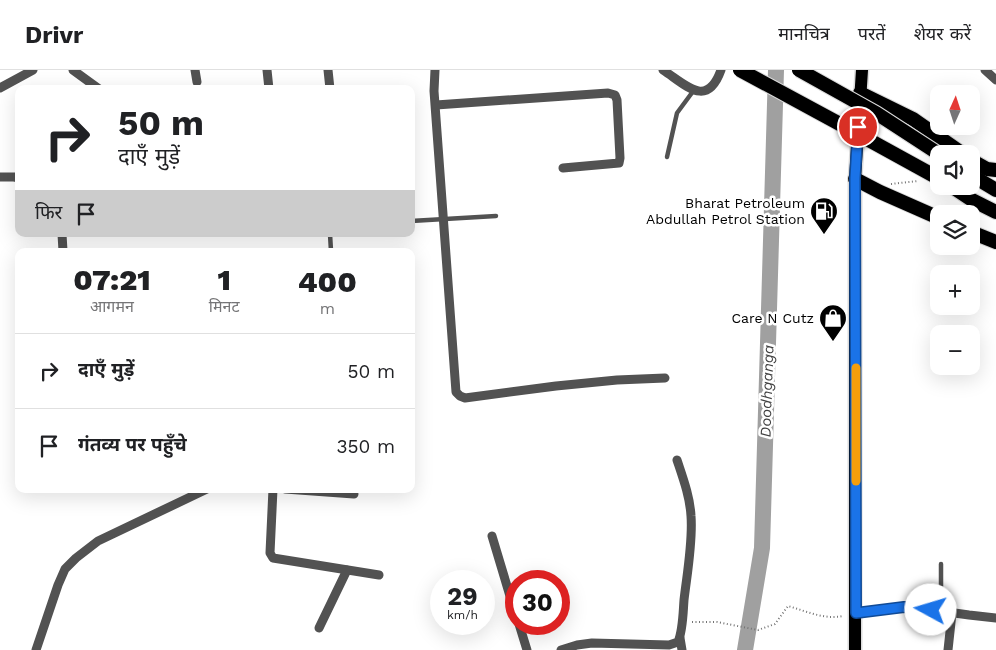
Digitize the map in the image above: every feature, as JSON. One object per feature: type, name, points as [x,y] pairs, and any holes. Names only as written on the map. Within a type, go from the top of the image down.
[{"type":"highway","points":[[740,70],[930,174]]},
{"type":"highway","points":[[799,70],[876,113],[930,148]]},
{"type":"highway","points":[[860,93],[913,119],[949,145]]},
{"type":"highway","points":[[980,165],[987,169],[996,170]]},
{"type":"highway","points":[[855,178],[880,192],[930,214]]},
{"type":"highway","points":[[980,180],[996,190]]},
{"type":"highway","points":[[967,195],[996,212]]},
{"type":"highway","points":[[980,236],[996,242]]},
{"type":"main road","points":[[855,650],[855,178],[862,70]]},
{"type":"street","points":[[0,88],[33,70]]},
{"type":"street","points":[[73,70],[94,85]]},
{"type":"street","points":[[195,70],[197,82]]},
{"type":"street","points":[[267,70],[269,85]]},
{"type":"street","points":[[328,70],[330,85]]},
{"type":"street","points":[[435,70],[443,218],[456,392],[465,398],[556,386],[617,380],[665,378]]},
{"type":"street","points":[[664,70],[694,90],[702,91],[712,87],[717,81],[721,70]]},
{"type":"street","points":[[985,70],[996,80]]},
{"type":"street","points":[[436,105],[608,93],[615,95],[617,100],[619,163],[563,168]]},
{"type":"street","points":[[0,178],[15,177]]},
{"type":"street","points":[[677,460],[688,495],[692,517],[680,638],[682,650]]},
{"type":"street","points":[[36,650],[58,585],[65,569],[76,558],[98,541],[199,493]]},
{"type":"street","points":[[273,493],[270,553],[273,558],[379,575]]},
{"type":"street","points":[[340,493],[354,494]]},
{"type":"street","points":[[492,536],[505,579]]},
{"type":"street","points":[[319,628],[347,570]]},
{"type":"street","points":[[856,613],[904,607],[996,618]]},
{"type":"street","points":[[948,650],[952,613]]},
{"type":"street","points":[[521,635],[526,650]]},
{"type":"street","points":[[561,650],[607,643],[669,645],[678,642],[680,638]]},
{"type":"lane","points":[[667,157],[677,113],[694,90]]},
{"type":"lane","points":[[415,221],[496,216]]},
{"type":"lane","points":[[941,564],[941,611]]},
{"type":"path","points":[[890,184],[919,181]]},
{"type":"path","points":[[682,622],[717,622],[758,630],[775,624],[788,606],[819,616],[835,618],[856,613]]},
{"type":"waterway","name":"Doodhganga","points":[[745,650],[762,548],[776,70]]},
{"type":"slow traffic","points":[[856,368],[856,481]]},
{"type":"place","name":"Bharat Petroleum Abdullah Petrol Station","points":[[824,235]]},
{"type":"place","name":"Care N Cutz","points":[[833,342]]},
{"type":"route","points":[[858,127],[855,178],[856,613],[904,607],[931,610]]}]
